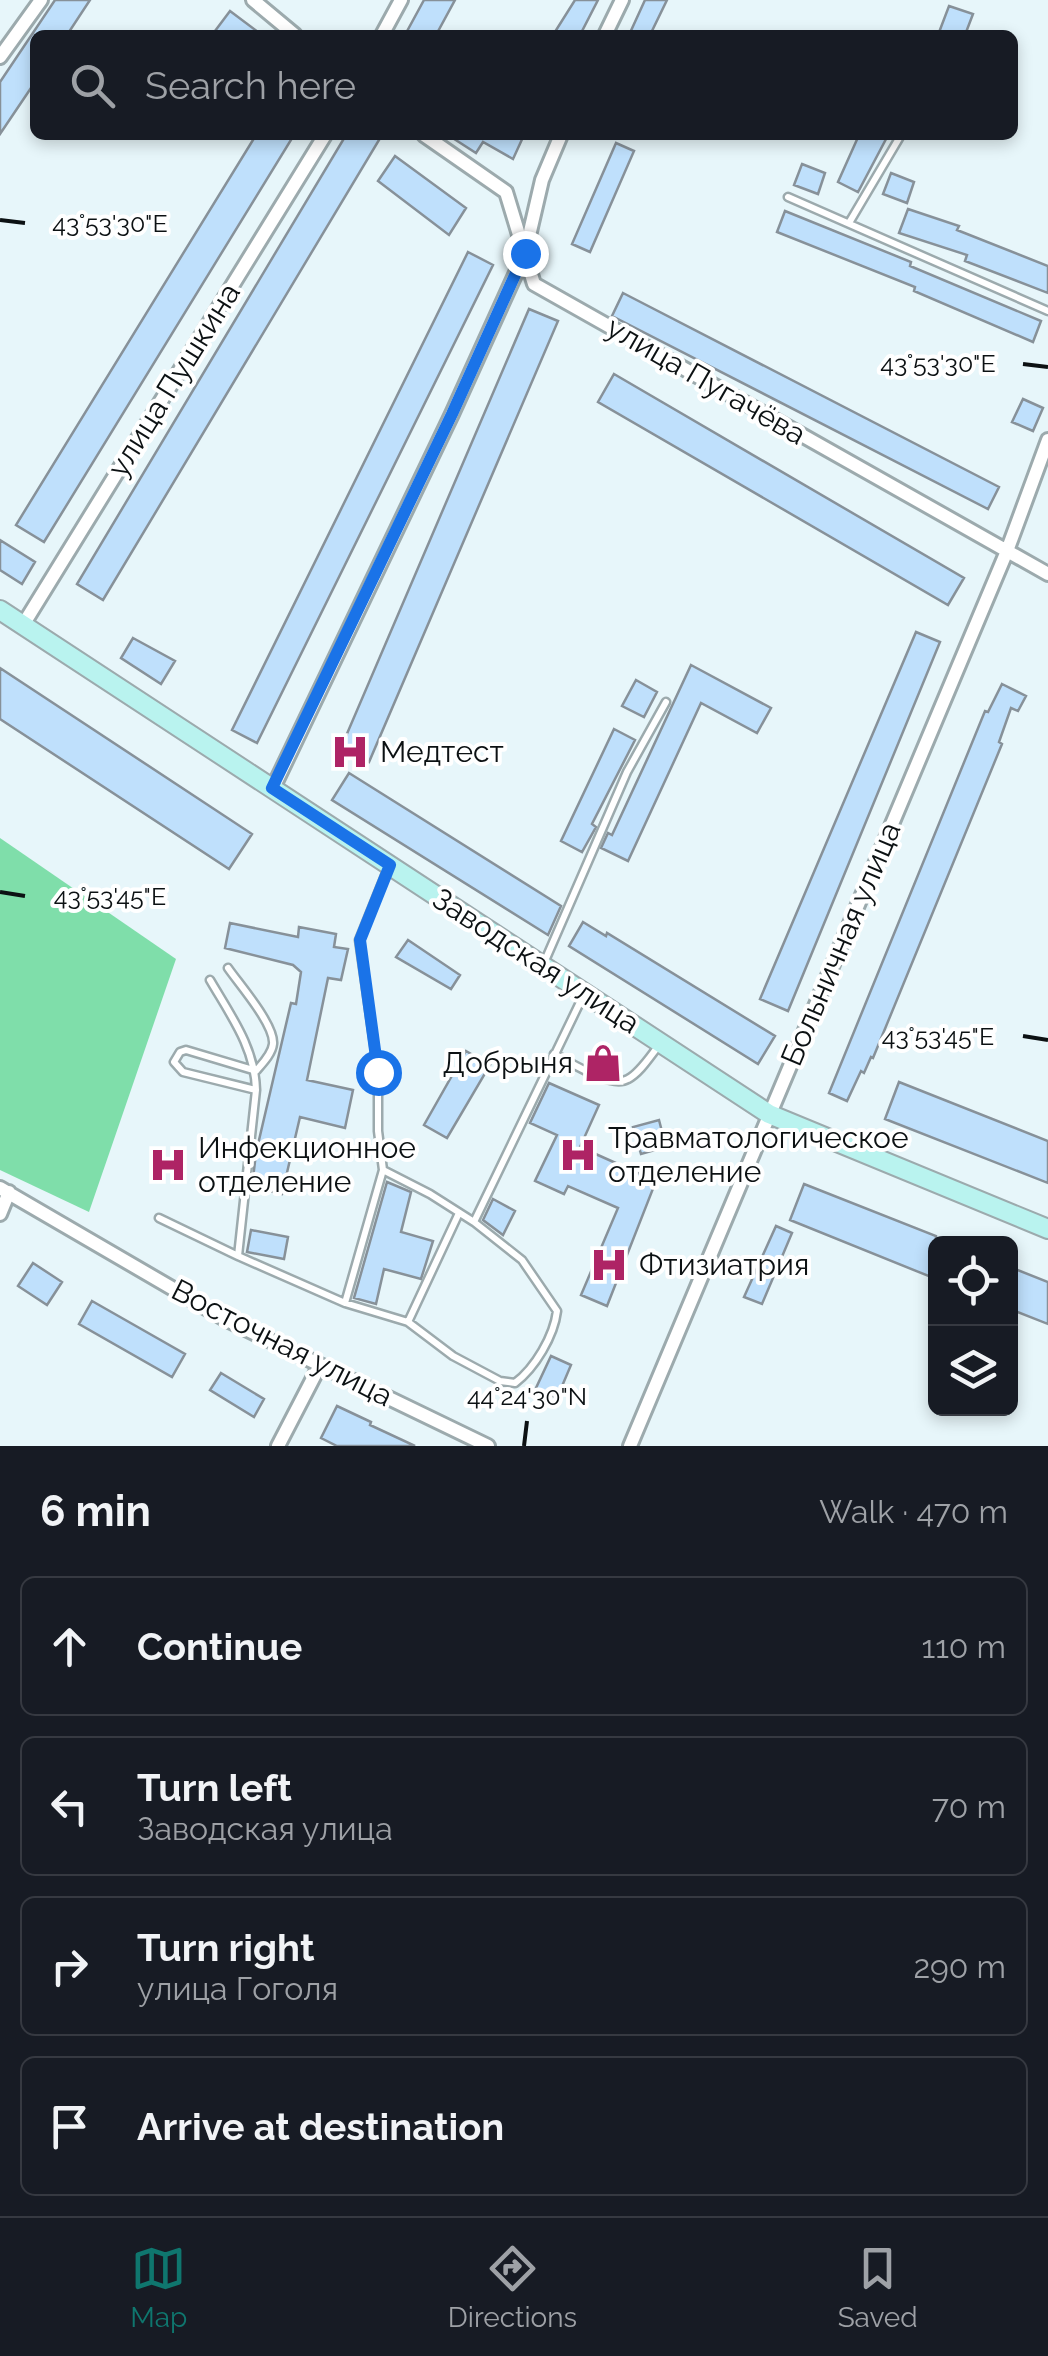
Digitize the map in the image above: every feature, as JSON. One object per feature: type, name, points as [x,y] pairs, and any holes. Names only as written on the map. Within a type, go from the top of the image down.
[{"type":"street","points":[[0,57],[41,0]]},
{"type":"street","points":[[254,0],[288,30]]},
{"type":"street","points":[[607,30],[622,0]]},
{"type":"street","points":[[384,30],[398,1]]},
{"type":"street","name":"улица Пушкина","points":[[24,625],[322,140]]},
{"type":"street","name":"улица Пугачёва","points":[[431,140],[506,192],[534,284],[1048,574]]},
{"type":"street","points":[[272,788],[525,253],[542,180],[560,140]]},
{"type":"street","name":"Больничная улица","points":[[630,1446],[1007,552],[1048,440]]},
{"type":"street","name":"Заводская улица","points":[[0,610],[769,1114],[1048,1230]]},
{"type":"street","points":[[0,1214],[4,1190]]},
{"type":"street","name":"Восточная улица","points":[[4,1190],[225,1318],[488,1446]]},
{"type":"street","points":[[278,1446],[320,1365]]},
{"type":"lane","points":[[848,224],[899,140]]},
{"type":"lane","points":[[788,197],[1048,311]]},
{"type":"lane","points":[[543,966],[627,772],[666,702]]},
{"type":"lane","points":[[345,1303],[382,1170],[376,1057],[360,940],[390,865]]},
{"type":"lane","points":[[228,968],[270,1030],[273,1045],[256,1071]]},
{"type":"lane","points":[[210,980],[252,1054],[256,1071],[238,1256]]},
{"type":"lane","points":[[474,1222],[585,993]]},
{"type":"lane","points":[[554,1054],[586,1072],[618,1082],[630,1079],[661,1043]]},
{"type":"lane","points":[[256,1071],[186,1050],[174,1062],[183,1072],[256,1090]]},
{"type":"lane","points":[[159,1218],[345,1303],[408,1322],[453,1356],[500,1381],[515,1383],[528,1373],[556,1324],[557,1311],[522,1260],[459,1212],[382,1170]]},
{"type":"lane","points":[[408,1322],[459,1212]]},
{"type":"green space","points":[[0,838],[176,959],[89,1212],[0,1170]]},
{"type":"building","points":[[55,0],[90,0],[70,30],[35,30]]},
{"type":"building","points":[[424,0],[455,0],[439,30],[408,30]]},
{"type":"building","points":[[575,0],[598,0],[583,30],[556,30]]},
{"type":"building","points":[[645,0],[667,0],[652,30],[631,30]]},
{"type":"building","points":[[949,6],[973,14],[967,30],[940,30]]},
{"type":"building","points":[[230,11],[255,30],[216,30]]},
{"type":"building","points":[[30,37],[30,89],[0,134],[0,82]]},
{"type":"building","points":[[253,140],[291,140],[44,542],[16,525]]},
{"type":"building","points":[[343,140],[379,140],[103,600],[77,584]]},
{"type":"building","points":[[456,140],[522,140],[513,159],[483,142],[476,153]]},
{"type":"building","points":[[857,140],[885,140],[858,192],[838,182]]},
{"type":"building","points":[[616,143],[634,151],[590,252],[572,244]]},
{"type":"building","points":[[395,156],[466,208],[449,235],[378,181]]},
{"type":"building","points":[[802,164],[825,173],[818,194],[794,185]]},
{"type":"building","points":[[891,173],[914,182],[907,203],[883,194]]},
{"type":"building","points":[[908,209],[959,226],[957,230],[1048,266],[1048,293],[965,261],[967,255],[899,233]]},
{"type":"building","points":[[785,211],[1041,321],[1033,342],[914,291],[915,287],[777,232]]},
{"type":"building","points":[[468,252],[493,265],[257,743],[232,730]]},
{"type":"building","points":[[623,293],[999,487],[988,509],[612,316]]},
{"type":"building","points":[[529,309],[558,321],[369,762],[340,750]]},
{"type":"building","points":[[614,374],[964,578],[948,605],[598,402]]},
{"type":"building","points":[[1023,399],[1043,408],[1033,431],[1012,422]]},
{"type":"building","points":[[0,540],[35,562],[22,584],[0,570]]},
{"type":"building","points":[[916,632],[940,642],[788,1011],[760,999]]},
{"type":"building","points":[[133,638],[175,661],[161,684],[121,658]]},
{"type":"building","points":[[691,665],[771,708],[757,733],[701,703],[628,861],[601,848],[608,833],[612,835]]},
{"type":"building","points":[[0,668],[252,834],[229,869],[0,719]]},
{"type":"building","points":[[636,680],[657,692],[644,717],[622,706]]},
{"type":"building","points":[[1002,684],[1026,696],[1018,711],[1011,708],[999,742],[1002,744],[873,1058],[864,1073],[861,1071],[847,1101],[829,1093],[985,711],[988,712]]},
{"type":"building","points":[[614,729],[635,740],[582,852],[561,841]]},
{"type":"building","points":[[349,773],[561,906],[548,935],[332,800]]},
{"type":"building","points":[[583,922],[775,1036],[758,1064],[569,946]]},
{"type":"building","points":[[230,923],[298,937],[299,927],[336,934],[334,947],[348,949],[341,980],[328,978],[307,1080],[353,1090],[345,1128],[300,1117],[282,1194],[252,1187],[256,1153],[301,972],[293,965],[225,948]]},
{"type":"building","points":[[408,940],[460,975],[451,989],[396,957]]},
{"type":"building","points":[[466,1051],[490,1065],[447,1138],[424,1125]]},
{"type":"building","points":[[899,1082],[1048,1141],[1048,1183],[885,1119]]},
{"type":"building","name":"Травматологическое отделение","points":[[549,1083],[599,1105],[580,1147],[656,1181],[607,1306],[581,1295],[618,1208],[568,1186],[564,1194],[535,1181],[557,1135],[530,1123]]},
{"type":"building","points":[[659,1120],[666,1147],[641,1154],[633,1127]]},
{"type":"building","points":[[387,1182],[411,1192],[401,1232],[433,1241],[421,1279],[384,1269],[376,1304],[354,1298]]},
{"type":"building","points":[[804,1184],[936,1236],[928,1236],[928,1276],[790,1220]]},
{"type":"building","points":[[493,1199],[515,1211],[503,1235],[483,1220]]},
{"type":"building","points":[[776,1226],[792,1233],[762,1304],[744,1297]]},
{"type":"building","points":[[251,1230],[288,1237],[284,1259],[247,1252]]},
{"type":"building","points":[[33,1263],[62,1282],[47,1305],[18,1286]]},
{"type":"building","points":[[1018,1270],[1048,1282],[1048,1324],[1018,1312]]},
{"type":"building","points":[[92,1301],[185,1354],[172,1377],[79,1324]]},
{"type":"building","points":[[551,1356],[571,1365],[557,1398],[536,1388]]},
{"type":"building","points":[[221,1373],[264,1399],[254,1417],[210,1390]]},
{"type":"building","points":[[337,1406],[415,1446],[337,1446],[321,1438]]},
{"type":"place","name":"Медтест","points":[[350,752]]},
{"type":"place","name":"Добрыня","points":[[603,1063]]},
{"type":"place","name":"Травматологическое отделение","points":[[578,1155]]},
{"type":"place","name":"Инфекционное отделение","points":[[168,1165]]},
{"type":"place","name":"Фтизиатрия","points":[[609,1265]]},
{"type":"route","points":[[378,1072],[360,940],[390,865],[272,788],[525,253]]}]
